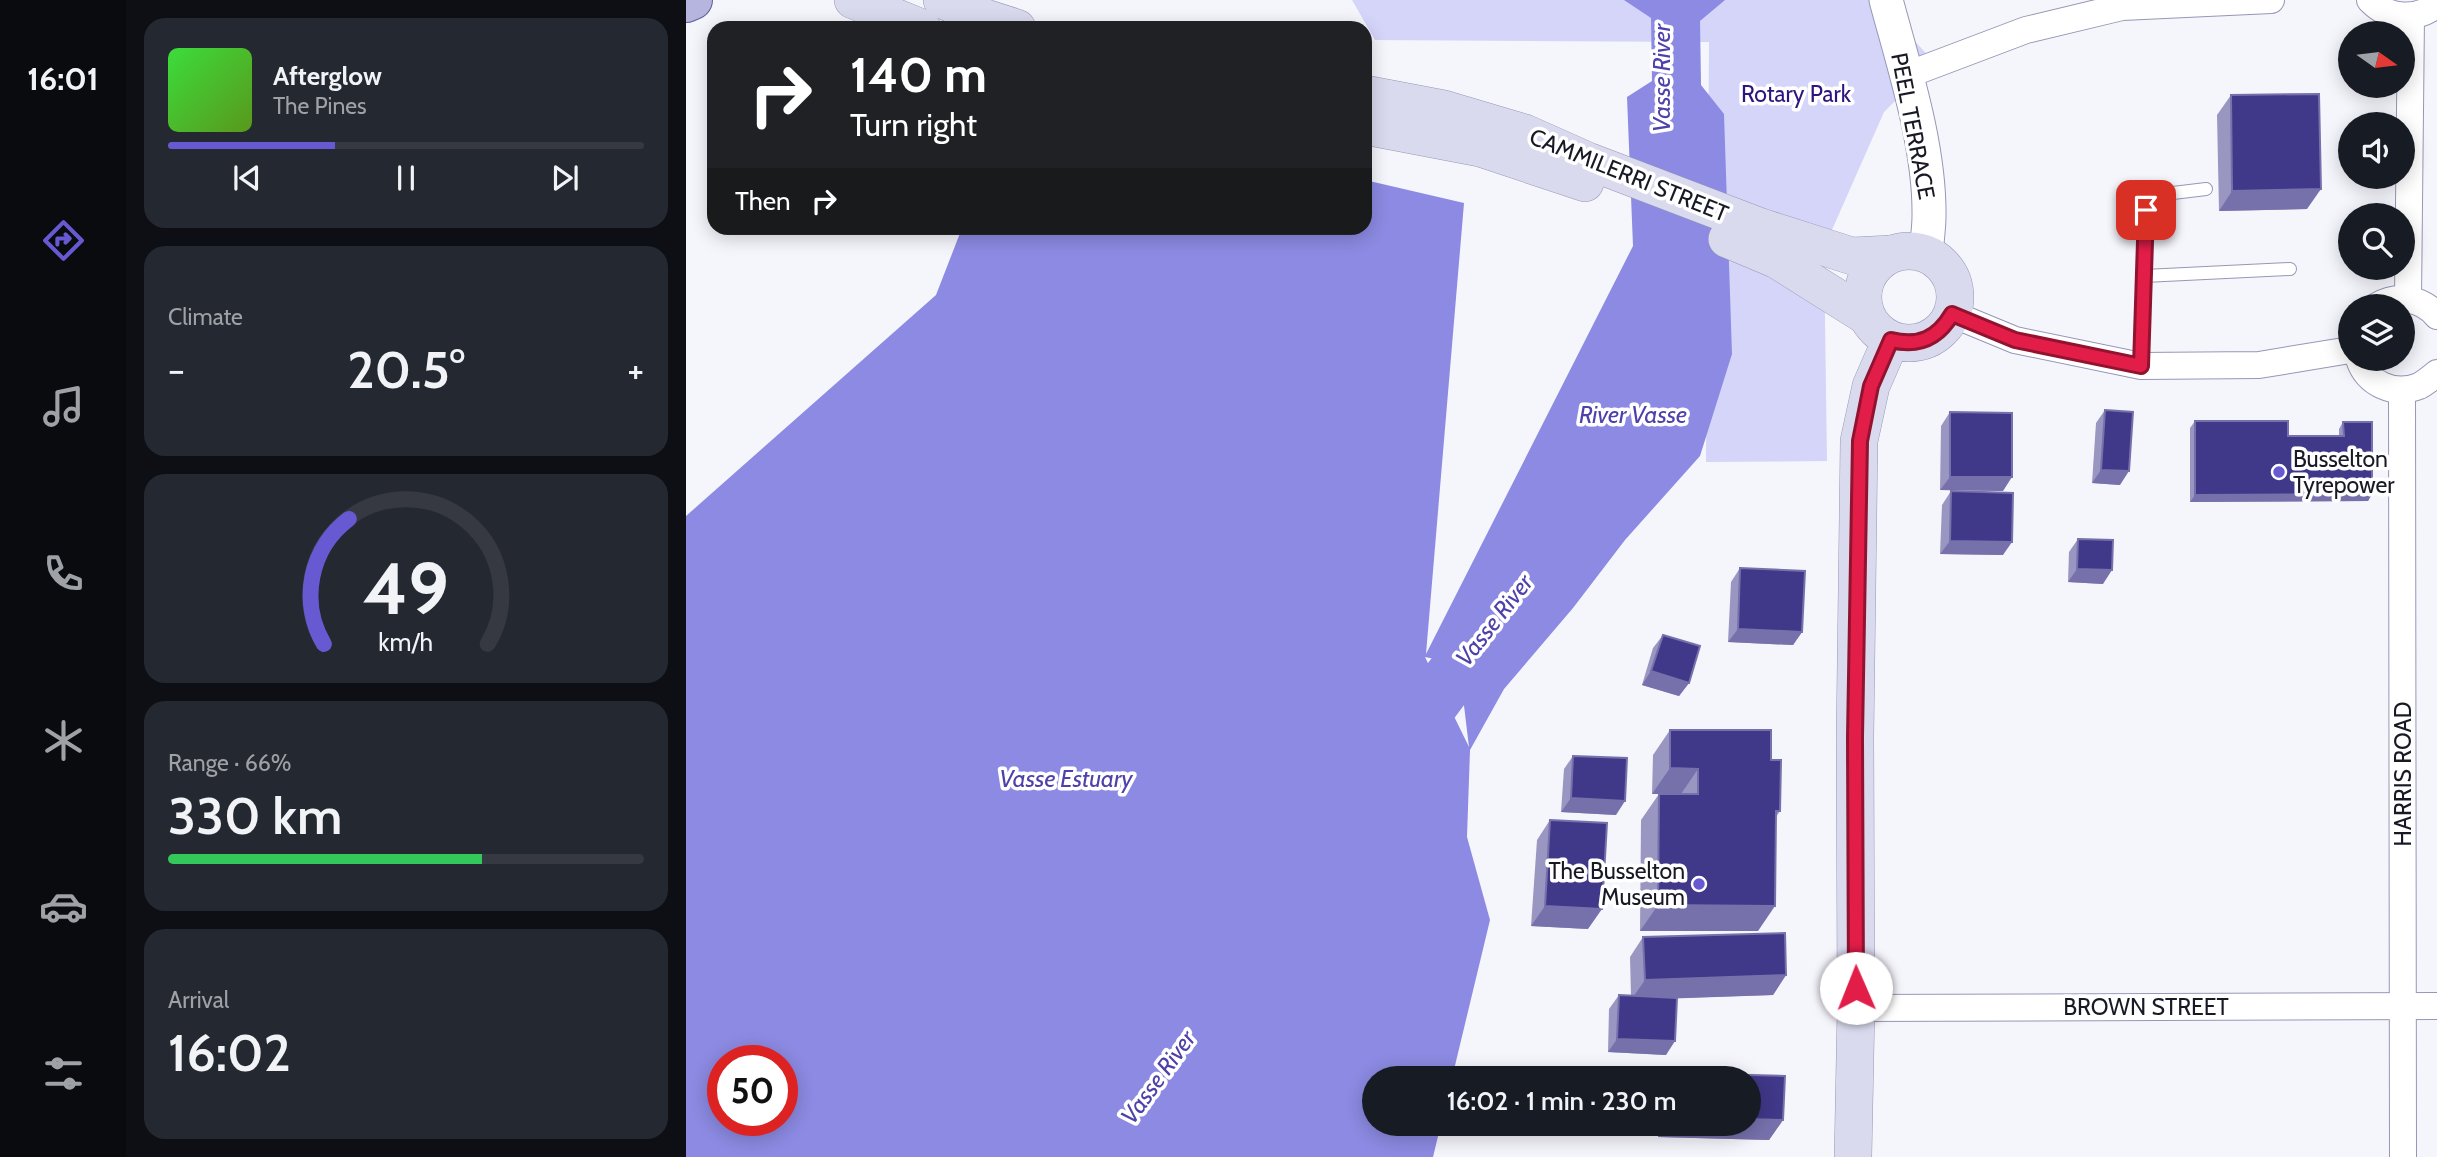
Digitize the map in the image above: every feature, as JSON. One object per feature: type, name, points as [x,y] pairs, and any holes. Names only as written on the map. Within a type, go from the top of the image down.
[{"type":"main road","points":[[686,3],[693,0]]},
{"type":"main road","points":[[853,0],[905,21]]},
{"type":"main road","points":[[942,0],[995,21]]},
{"type":"main road","name":"CAMMILERRI STREET","points":[[1372,95],[1444,109],[1525,133],[1584,171]]},
{"type":"main road","name":"CAMMILERRI STREET","points":[[1372,127],[1584,171],[1759,239],[1852,256],[1908,254]]},
{"type":"main road","name":"CAMMILERRI STREET","points":[[1759,239],[1787,265],[1879,328]]},
{"type":"main road","points":[[1908,254],[1945,267],[1951,278],[1955,302],[1945,326],[1934,336],[1921,342],[1906,344],[1879,328],[1863,302],[1869,273],[1879,262],[1908,254]]},
{"type":"main road","points":[[1853,1157],[1856,1009],[1855,737],[1860,441],[1879,328]]},
{"type":"street","name":"PEEL TERRACE","points":[[1885,0],[1907,75],[1925,166],[1930,216],[1908,254]]},
{"type":"street","points":[[1907,75],[2026,30],[2122,7],[2271,0]]},
{"type":"street","points":[[2370,0],[2376,7],[2393,15],[2411,16],[2430,11],[2437,4]]},
{"type":"street","points":[[2408,294],[2411,16]]},
{"type":"street","points":[[2415,302],[2426,306],[2437,316]]},
{"type":"street","points":[[1952,314],[2015,340],[2141,366],[2259,365],[2338,352]]},
{"type":"street","points":[[2366,371],[2376,383],[2402,390],[2421,385],[2437,373]]},
{"type":"street","name":"HARRIS ROAD","points":[[2402,390],[2403,1157]]},
{"type":"street","name":"BROWN STREET","points":[[1856,1009],[2437,1006]]},
{"type":"lane","points":[[2141,366],[2146,210],[2173,193],[2206,189]]},
{"type":"lane","points":[[2144,276],[2290,269]]},
{"type":"green space","name":"Rotary Park","points":[[1352,0],[1877,0],[1934,62],[1884,112],[1824,248],[1827,461],[1706,462],[1709,42],[1375,40],[1372,35],[1372,21],[1364,21]]},
{"type":"water","name":"Vasse Estuary","points":[[1624,0],[1725,0],[1700,21],[1701,85],[1724,114],[1732,354],[1700,456],[1625,540],[1573,608],[1504,689],[1470,750],[1467,837],[1490,920],[1455,1066],[1362,1066],[1362,1136],[1438,1136],[1433,1157],[686,1157],[686,516],[936,295],[959,235],[1372,235],[1372,182],[1464,203],[1426,654],[1633,246],[1627,97],[1652,81],[1651,18]],"holes":[[[1425,657],[1459,664],[1469,747]]]},
{"type":"building","points":[[2319,94],[2321,189],[2232,191],[2231,95]]},
{"type":"building","points":[[2105,410],[2133,412],[2129,471],[2101,470]]},
{"type":"building","points":[[1950,412],[2012,413],[2012,477],[1950,477]]},
{"type":"building","name":"Busselton Tyrepower","points":[[2195,421],[2288,421],[2288,436],[2344,436],[2343,422],[2372,422],[2372,494],[2195,495]]},
{"type":"building","points":[[1951,491],[2013,493],[2012,542],[1950,541]]},
{"type":"building","points":[[2078,539],[2113,540],[2112,570],[2077,569]]},
{"type":"building","points":[[1740,568],[1805,571],[1802,632],[1738,629]]},
{"type":"building","points":[[1663,635],[1700,646],[1689,683],[1651,671]]},
{"type":"building","name":"The Busselton Museum","points":[[1670,730],[1771,730],[1771,760],[1781,760],[1780,811],[1776,811],[1775,906],[1658,905],[1659,794],[1698,794],[1698,769],[1670,768]]},
{"type":"building","points":[[1573,756],[1627,758],[1625,801],[1571,798]]},
{"type":"building","points":[[1550,820],[1607,823],[1602,909],[1545,906]]},
{"type":"building","points":[[1785,933],[1786,975],[1645,980],[1643,937]]},
{"type":"building","points":[[1619,995],[1677,998],[1675,1041],[1617,1039]]},
{"type":"building","points":[[1761,1075],[1785,1076],[1783,1120],[1761,1119]]},
{"type":"waterway","name":"Vasse River","points":[[1396,751],[1506,604]]},
{"type":"place","name":"Busselton Tyrepower","points":[[2279,472]]},
{"type":"place","name":"The Busselton Museum","points":[[1699,884]]},
{"type":"route","points":[[1856,988],[1855,737],[1860,441],[1871,386],[1891,340],[1906,344],[1921,342],[1934,336],[1945,326],[1952,314],[2015,340],[2141,366],[2146,210]]},
{"type":"water label","name":"River Vasse","points":[[1633,414]]}]
